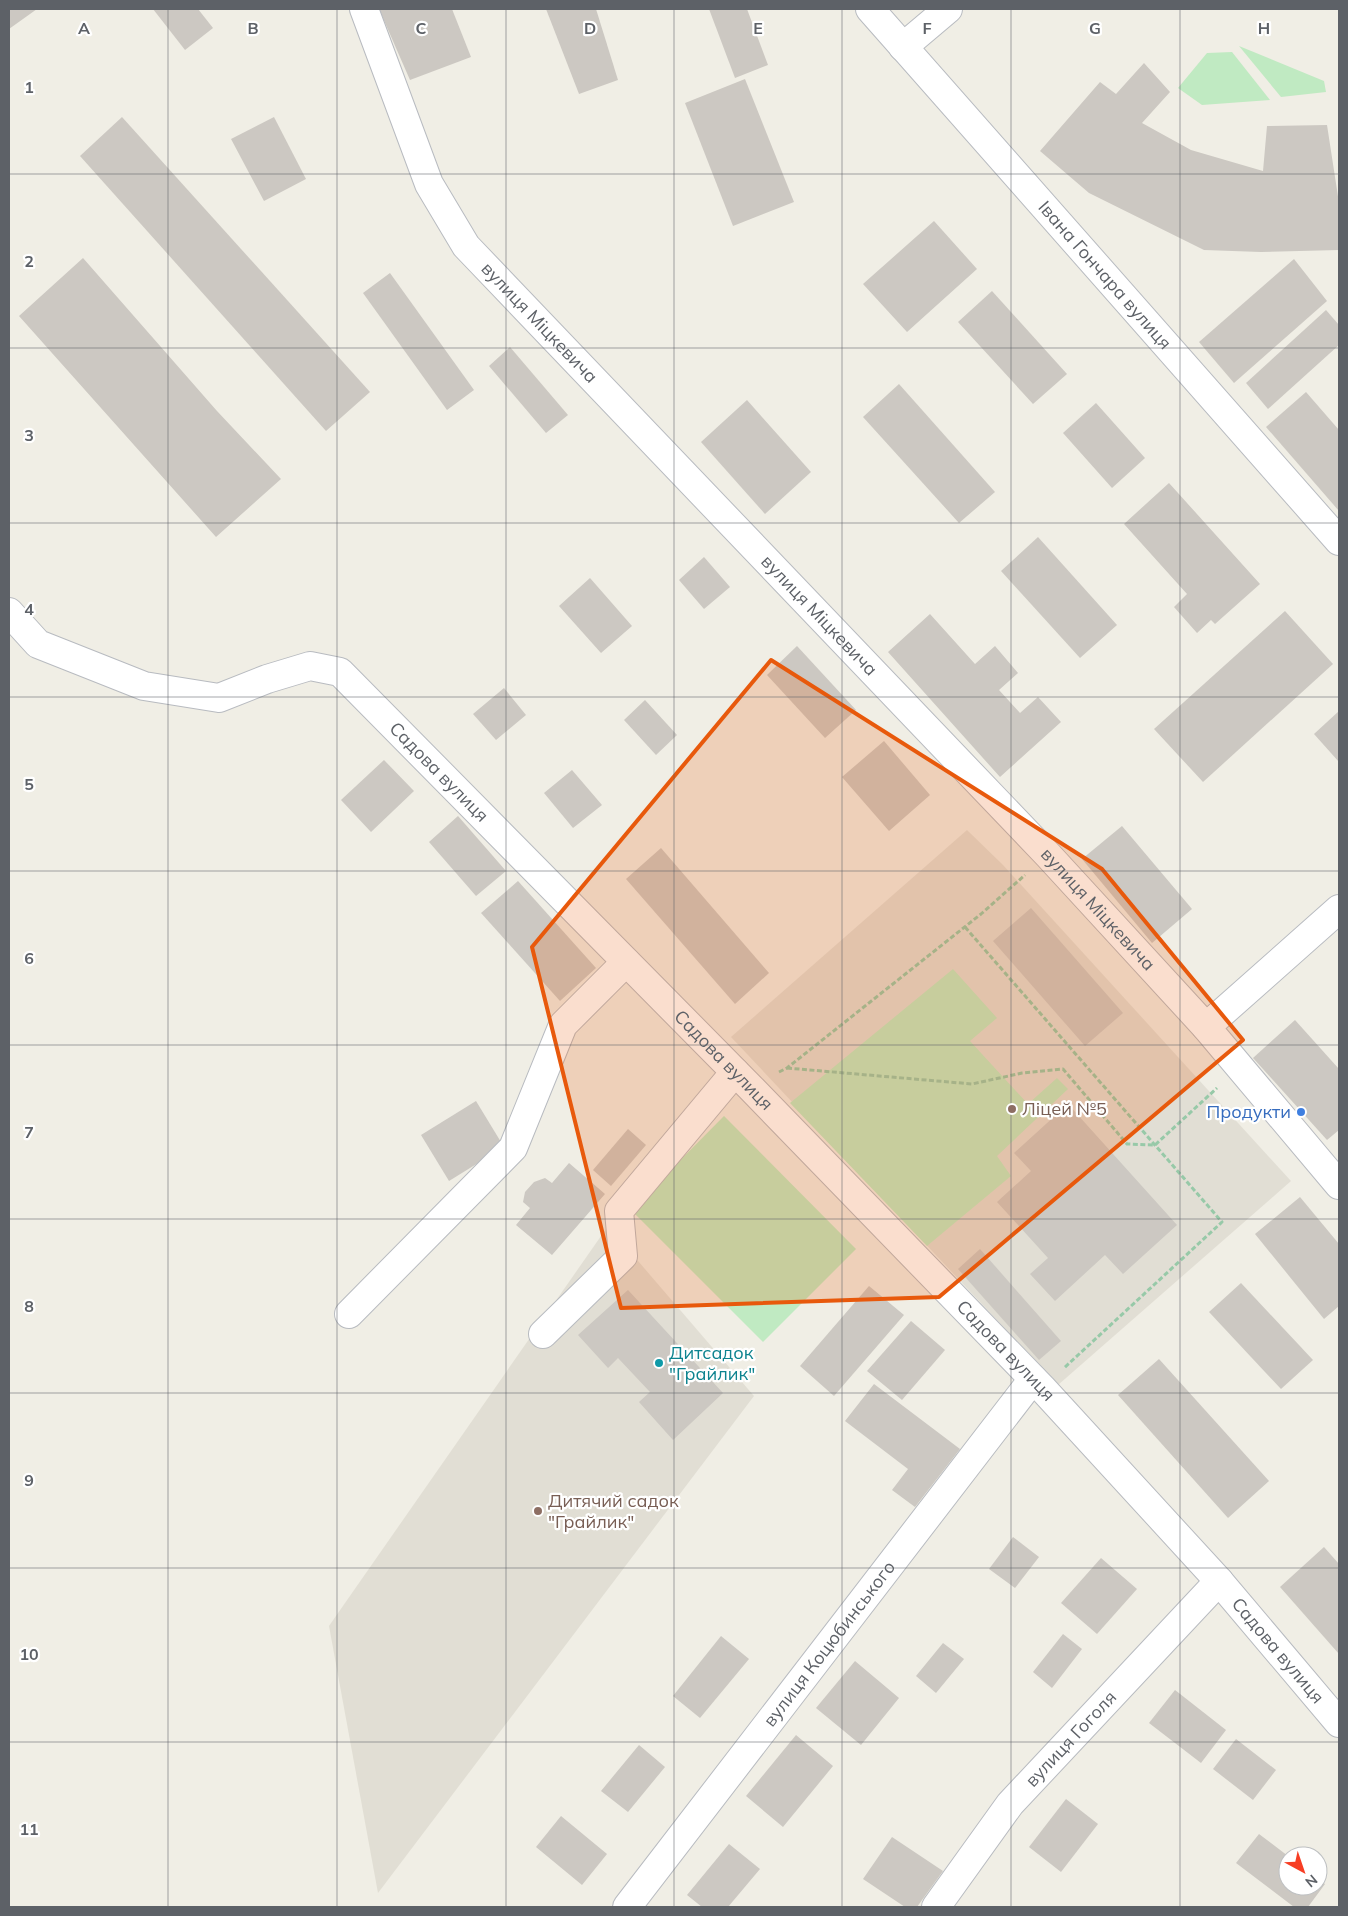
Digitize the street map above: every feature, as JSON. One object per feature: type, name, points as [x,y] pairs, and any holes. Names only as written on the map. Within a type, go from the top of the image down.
[{"type":"street","name":"вулиця Міцкевича","points":[[364,9],[429,184],[466,246],[1048,855],[1206,1027],[1339,1185]]},
{"type":"street","name":"Івана Гончара вулиця","points":[[870,9],[1339,541]]},
{"type":"street","points":[[903,48],[948,9]]},
{"type":"street","name":"Садова вулиця","points":[[9,612],[38,644],[144,686],[218,698],[267,679],[310,666],[340,672],[742,1079],[1038,1383],[1219,1581],[1339,1723]]},
{"type":"street","points":[[1206,1027],[1339,909]]},
{"type":"street","points":[[349,1314],[513,1148],[563,1025],[626,962]]},
{"type":"street","points":[[543,1334],[623,1256],[619,1211],[742,1079]]},
{"type":"street","name":"вулиця Коцюбинського","points":[[626,1907],[1038,1383]]},
{"type":"street","name":"вулиця Гоголя","points":[[936,1907],[1010,1804],[1219,1581]]},
{"type":"path","points":[[787,1068],[981,914],[1048,855]]},
{"type":"path","points":[[965,927],[1222,1222],[1038,1383]]},
{"type":"path","points":[[742,1079],[787,1068],[972,1084],[1022,1073],[1063,1069],[1127,1144],[1155,1145],[1240,1068]]},
{"type":"highlighted area","points":[[771,660],[1102,869],[1243,1040],[939,1297],[621,1308],[532,947]]},
{"type":"shaded area","name":"Ліцей №5","points":[[967,830],[1003,865],[1291,1181],[1058,1385],[731,1037]]},
{"type":"shaded area","name":"Дитячий садок \"Грайлик\"","points":[[608,1226],[754,1396],[378,1893],[329,1626]]},
{"type":"green space","points":[[1239,46],[1324,81],[1326,92],[1281,97]]},
{"type":"green space","points":[[1232,52],[1270,100],[1202,105],[1178,88],[1207,53]]},
{"type":"green space","points":[[953,969],[997,1018],[970,1041],[1028,1104],[1057,1078],[1068,1089],[997,1156],[1011,1176],[927,1246],[790,1103]]},
{"type":"green space","points":[[724,1116],[856,1249],[763,1342],[631,1210]]},
{"type":"building","points":[[9,9],[37,9],[9,29]]},
{"type":"building","points":[[153,9],[198,9],[213,28],[185,50]]},
{"type":"building","points":[[379,9],[452,9],[471,57],[410,80]]},
{"type":"building","points":[[546,9],[596,9],[618,80],[579,94]]},
{"type":"building","points":[[709,9],[747,9],[768,65],[735,78]]},
{"type":"building","points":[[1144,63],[1170,92],[1142,123],[1191,150],[1263,171],[1267,126],[1327,125],[1339,203],[1339,250],[1261,252],[1204,250],[1089,193],[1040,151],[1100,82],[1116,94]]},
{"type":"building","points":[[745,79],[794,202],[733,226],[685,103]]},
{"type":"building","points":[[122,117],[370,392],[326,431],[80,156]]},
{"type":"building","points":[[274,117],[306,179],[264,201],[231,139]]},
{"type":"building","points":[[934,221],[977,269],[907,332],[863,284]]},
{"type":"building","points":[[83,258],[217,411],[281,479],[216,537],[19,316]]},
{"type":"building","points":[[1294,259],[1327,301],[1234,383],[1199,342]]},
{"type":"building","points":[[390,273],[474,390],[447,410],[363,293]]},
{"type":"building","points":[[992,291],[1067,374],[1033,404],[958,322]]},
{"type":"building","points":[[1326,310],[1339,325],[1339,345],[1268,409],[1246,383]]},
{"type":"building","points":[[510,347],[568,415],[546,433],[489,366]]},
{"type":"building","points":[[899,384],[995,492],[959,523],[863,417]]},
{"type":"building","points":[[1306,392],[1339,430],[1339,511],[1266,427]]},
{"type":"building","points":[[747,400],[811,472],[765,514],[701,442]]},
{"type":"building","points":[[1096,403],[1145,458],[1112,488],[1063,433]]},
{"type":"building","points":[[1169,483],[1260,584],[1215,624],[1211,620],[1197,633],[1174,607],[1187,594],[1124,524]]},
{"type":"building","points":[[1038,537],[1117,625],[1080,658],[1001,571]]},
{"type":"building","points":[[704,557],[730,587],[704,609],[679,580]]},
{"type":"building","points":[[590,578],[632,626],[601,653],[559,606]]},
{"type":"building","points":[[1285,611],[1333,664],[1203,782],[1154,729]]},
{"type":"building","points":[[930,614],[975,664],[995,646],[1018,673],[999,690],[1020,713],[1038,697],[1061,722],[1000,777],[888,652]]},
{"type":"building","points":[[797,646],[856,710],[825,738],[767,675]]},
{"type":"building","points":[[504,688],[526,715],[496,740],[473,714]]},
{"type":"building","points":[[645,700],[677,735],[656,755],[624,720]]},
{"type":"building","points":[[1339,711],[1339,762],[1314,734]]},
{"type":"building","points":[[884,741],[930,795],[889,831],[842,777]]},
{"type":"building","points":[[384,760],[414,791],[371,832],[341,800]]},
{"type":"building","points":[[572,770],[602,805],[573,828],[544,793]]},
{"type":"building","points":[[458,816],[506,871],[476,896],[429,842]]},
{"type":"building","points":[[1122,826],[1192,909],[1152,943],[1082,859]]},
{"type":"building","points":[[661,848],[769,973],[735,1004],[626,879]]},
{"type":"building","points":[[518,881],[596,968],[560,1001],[481,913]]},
{"type":"building","points":[[1031,908],[1123,1013],[1085,1046],[993,941]]},
{"type":"building","points":[[1295,1020],[1339,1069],[1339,1130],[1327,1140],[1253,1058]]},
{"type":"building","points":[[476,1101],[504,1147],[449,1181],[421,1135]]},
{"type":"building","points":[[1068,1104],[1177,1225],[1123,1274],[1105,1255],[1055,1301],[1030,1274],[1048,1258],[997,1202],[1031,1171],[1014,1153]]},
{"type":"building","points":[[628,1129],[646,1145],[611,1186],[593,1170]]},
{"type":"building","points":[[569,1163],[605,1194],[552,1255],[516,1225],[530,1208],[523,1202],[525,1192],[534,1182],[545,1178],[552,1183]]},
{"type":"building","points":[[1300,1197],[1339,1244],[1339,1306],[1324,1319],[1255,1234]]},
{"type":"building","points":[[980,1249],[1061,1341],[1039,1360],[958,1269]]},
{"type":"building","points":[[1241,1283],[1313,1360],[1281,1389],[1209,1312]]},
{"type":"building","points":[[869,1286],[904,1315],[834,1396],[800,1366]]},
{"type":"building","name":"Дитсадок \"Грайлик\"","points":[[628,1290],[723,1393],[673,1440],[639,1402],[650,1392],[618,1358],[608,1368],[578,1335]]},
{"type":"building","points":[[911,1321],[945,1350],[902,1400],[867,1371]]},
{"type":"building","points":[[1159,1359],[1269,1481],[1228,1518],[1118,1395]]},
{"type":"building","points":[[874,1384],[960,1449],[915,1507],[892,1490],[908,1469],[845,1421]]},
{"type":"building","points":[[1013,1537],[1039,1557],[1015,1588],[989,1569]]},
{"type":"building","points":[[1324,1547],[1339,1564],[1339,1654],[1280,1587]]},
{"type":"building","points":[[1101,1558],[1137,1589],[1097,1634],[1061,1603]]},
{"type":"building","points":[[1063,1634],[1082,1649],[1052,1688],[1033,1672]]},
{"type":"building","points":[[721,1636],[749,1659],[700,1718],[673,1696]]},
{"type":"building","points":[[943,1643],[964,1659],[936,1693],[916,1676]]},
{"type":"building","points":[[855,1661],[899,1698],[861,1745],[816,1708]]},
{"type":"building","points":[[1175,1690],[1226,1730],[1201,1763],[1149,1723]]},
{"type":"building","points":[[796,1735],[833,1766],[783,1827],[746,1796]]},
{"type":"building","points":[[1236,1739],[1276,1770],[1253,1800],[1213,1769]]},
{"type":"building","points":[[639,1745],[665,1767],[628,1812],[601,1791]]},
{"type":"building","points":[[1066,1799],[1098,1824],[1061,1872],[1029,1847]]},
{"type":"building","points":[[561,1816],[607,1854],[582,1885],[536,1847]]},
{"type":"building","points":[[1259,1834],[1278,1848],[1278,1895],[1236,1863]]},
{"type":"building","points":[[892,1837],[943,1871],[917,1907],[905,1907],[863,1879]]},
{"type":"building","points":[[729,1844],[760,1869],[728,1907],[702,1907],[687,1895]]},
{"type":"building","points":[[1280,1896],[1316,1896],[1308,1907],[1294,1907]]},
{"type":"place","name":"Ліцей №5","points":[[1012,1109]]},
{"type":"place","name":"Продукти","points":[[1301,1112]]},
{"type":"place","name":"Дитсадок \"Грайлик\"","points":[[659,1363]]},
{"type":"place","name":"Дитячий садок \"Грайлик\"","points":[[538,1511]]}]
